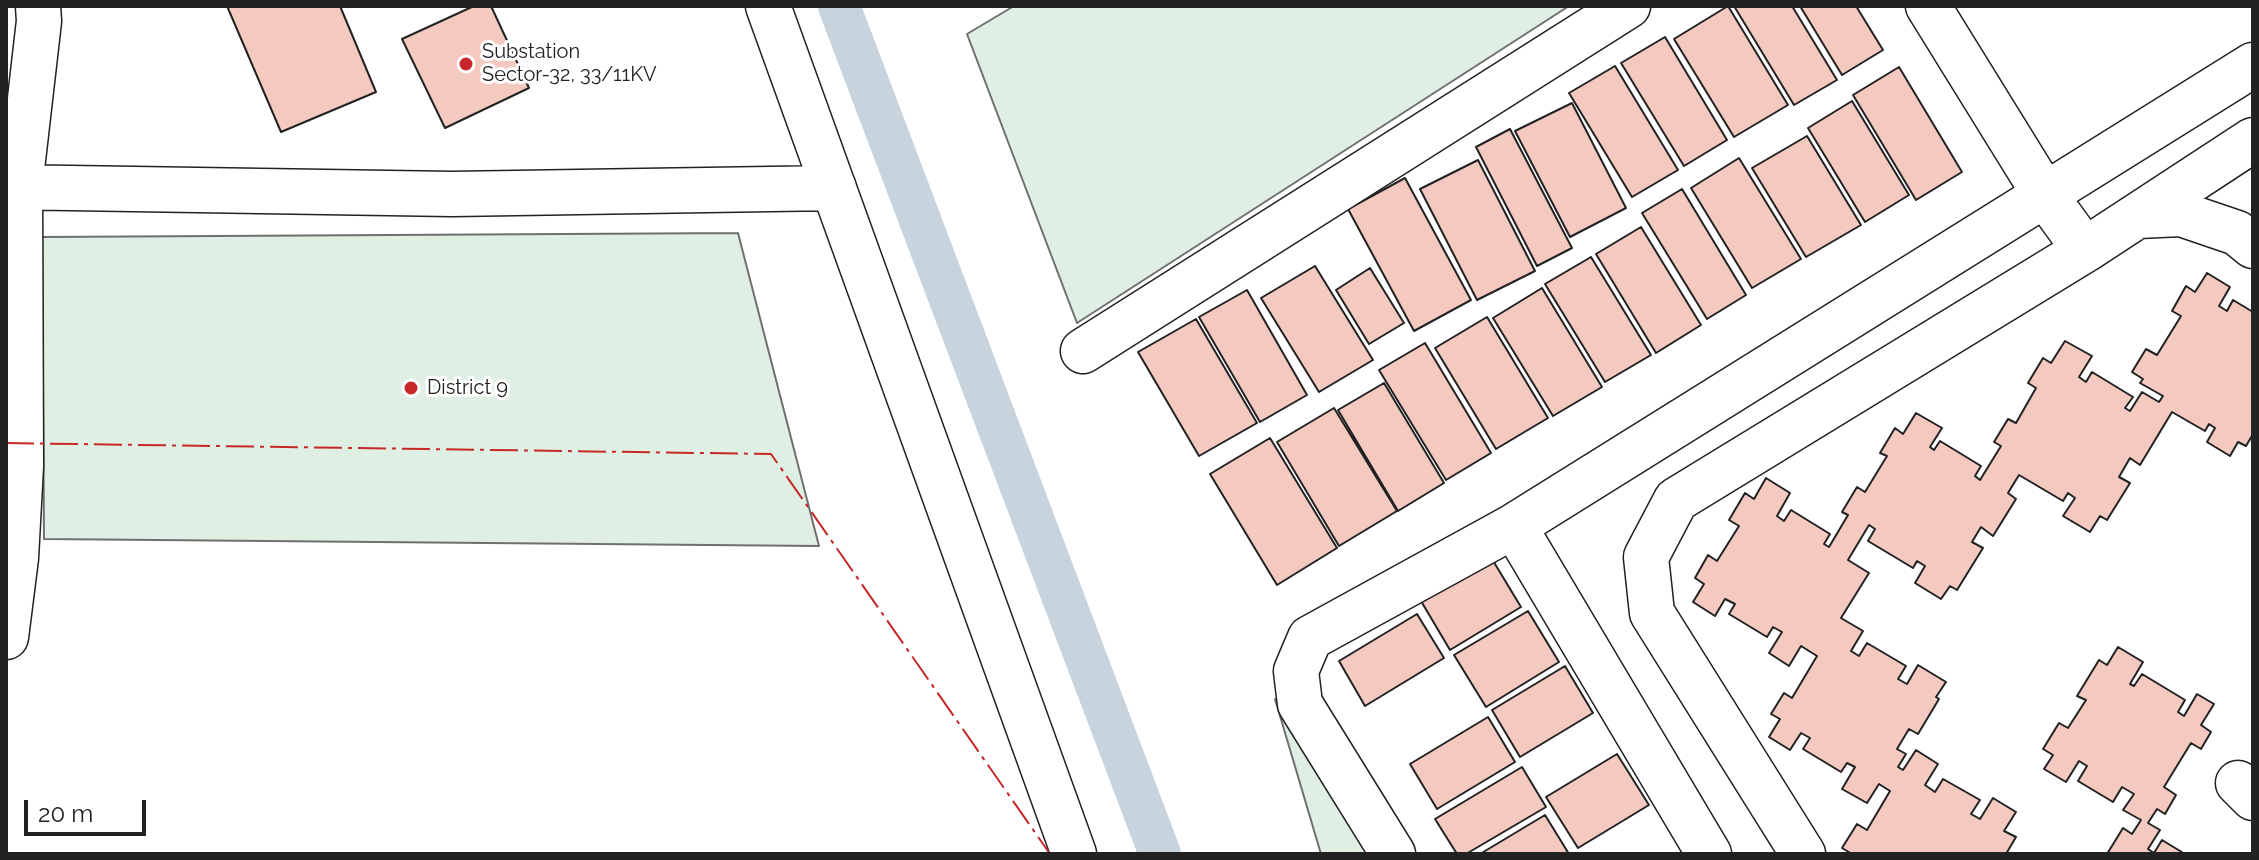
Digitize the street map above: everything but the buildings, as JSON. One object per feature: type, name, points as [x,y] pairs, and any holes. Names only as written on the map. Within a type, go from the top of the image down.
[{"type":"street","points":[[6,637],[16,558],[21,466],[13,186],[39,21],[38,6]]},
{"type":"street","points":[[768,6],[1074,854]]},
{"type":"street","points":[[1083,351],[1628,6]]},
{"type":"street","points":[[1928,6],[2045,195],[2085,250]]},
{"type":"street","points":[[1393,854],[1300,704],[1296,671],[1310,638],[1514,526],[2253,65]]},
{"type":"street","points":[[1803,854],[1652,613],[1646,557],[1676,500],[2085,250],[2253,140]]},
{"type":"street","points":[[13,186],[452,194],[834,188]]},
{"type":"street","points":[[2138,216],[2181,214],[2237,233],[2253,246]]},
{"type":"street","points":[[1514,526],[1709,854]]},
{"type":"green space","points":[[1014,6],[1569,6],[1077,323],[967,34]]},
{"type":"green space","name":"District 9","points":[[738,233],[819,546],[44,539],[42,237]]},
{"type":"green space","points":[[1275,699],[1371,854],[1321,854]]},
{"type":"waterway","points":[[839,6],[1160,854]]},
{"type":"power","points":[[6,443],[771,454],[1050,854]]},
{"type":"place","name":"Substation Sector-32, 33/11KV","points":[[466,64]]},
{"type":"place","name":"District 9","points":[[411,388]]}]
